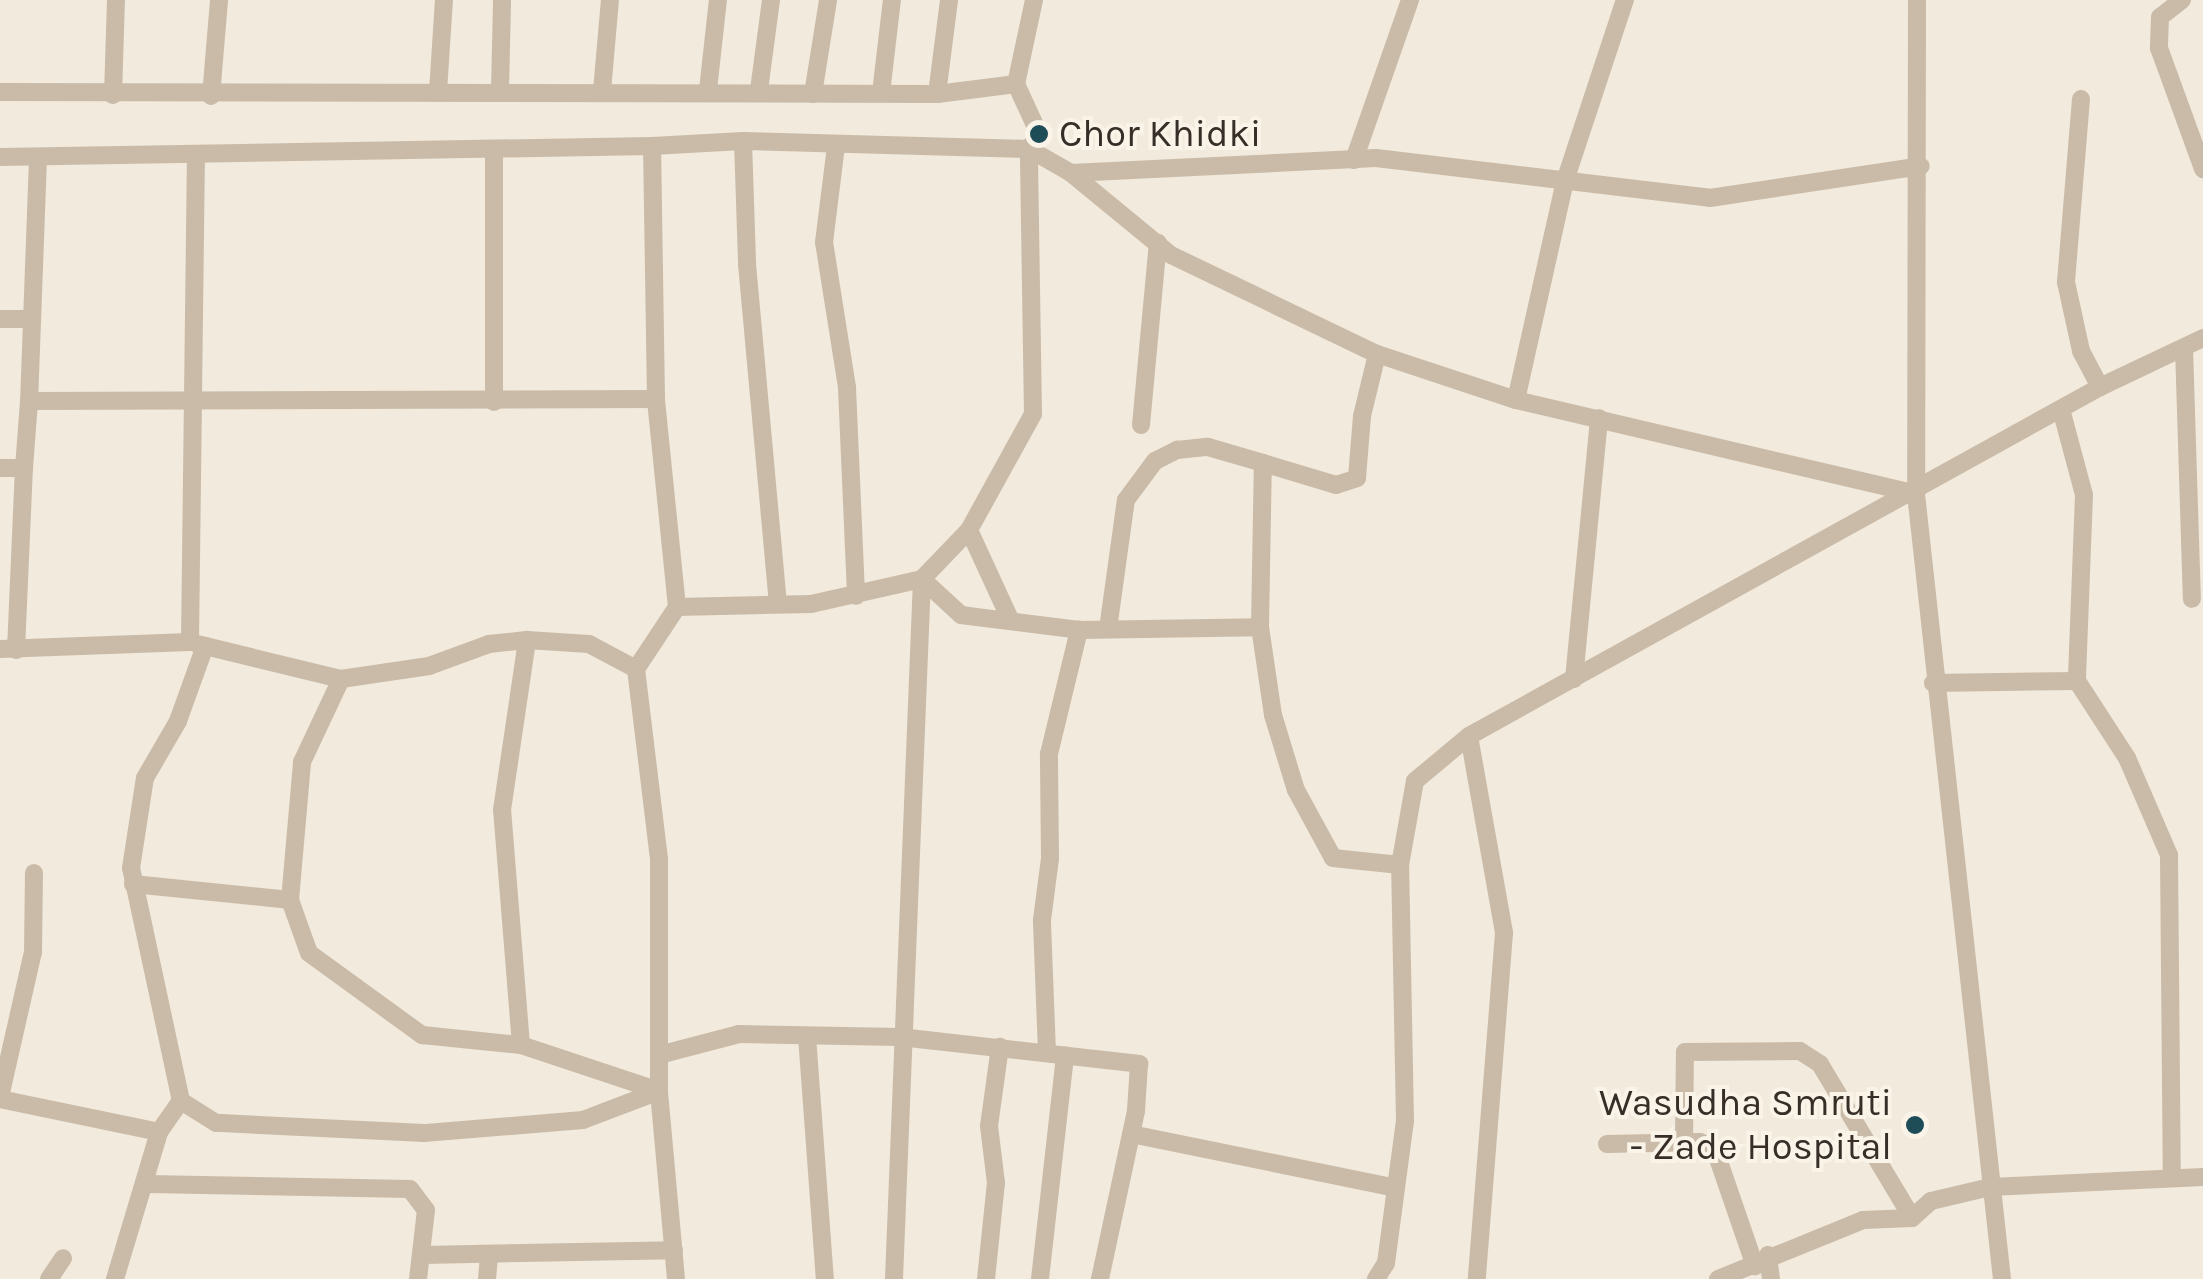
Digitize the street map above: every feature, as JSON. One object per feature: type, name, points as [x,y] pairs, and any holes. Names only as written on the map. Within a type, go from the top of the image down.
[{"type":"street","points":[[113,95],[116,0]]},
{"type":"street","points":[[211,96],[219,0]]},
{"type":"street","points":[[438,92],[444,0]]},
{"type":"street","points":[[500,90],[502,0]]},
{"type":"street","points":[[602,92],[610,0]]},
{"type":"street","points":[[708,90],[718,0]]},
{"type":"street","points":[[758,90],[771,0]]},
{"type":"street","points":[[813,94],[828,0]]},
{"type":"street","points":[[881,93],[892,0]]},
{"type":"street","points":[[937,94],[949,0]]},
{"type":"street","points":[[677,606],[778,604],[856,596],[922,579],[969,530],[1033,414],[1028,150],[1039,134],[1016,84],[1034,0]]},
{"type":"street","points":[[1354,160],[1410,0]]},
{"type":"street","points":[[1516,400],[1566,181],[1625,0]]},
{"type":"street","points":[[1917,0],[1921,166],[1916,494],[1932,683],[2002,1279]]},
{"type":"street","points":[[2182,0],[2160,18],[2159,48],[2203,168]]},
{"type":"street","points":[[0,92],[211,96],[758,90],[937,94],[1016,84]]},
{"type":"street","points":[[2081,98],[2066,282],[2081,350],[2100,387]]},
{"type":"street","points":[[0,157],[494,150],[743,141],[1028,150],[1071,173],[1171,255],[1378,354],[1516,400],[1916,494]]},
{"type":"street","points":[[743,141],[746,264],[778,604]]},
{"type":"street","points":[[652,146],[656,400],[677,606],[636,669],[659,859],[659,1091],[676,1279]]},
{"type":"street","points":[[836,146],[824,242],[846,388],[856,596]]},
{"type":"street","points":[[494,150],[494,402]]},
{"type":"street","points":[[196,154],[192,404],[198,644],[178,721],[145,778],[133,884],[181,1101],[216,1123],[424,1133],[583,1120],[659,1091]]},
{"type":"street","points":[[38,158],[29,400],[8,650],[198,644],[341,679],[527,640],[588,644],[636,669]]},
{"type":"street","points":[[1071,173],[1354,160],[1710,198],[1921,166]]},
{"type":"street","points":[[1141,424],[1158,243]]},
{"type":"street","points":[[0,319],[32,319]]},
{"type":"street","points":[[1376,1279],[1386,1263],[1405,1121],[1400,865],[1414,781],[1469,736],[1916,494],[2100,387],[2203,338]]},
{"type":"street","points":[[2184,348],[2192,600]]},
{"type":"street","points":[[1108,629],[1126,500],[1155,461],[1177,450],[1208,447],[1336,486],[1357,478],[1362,416],[1378,354]]},
{"type":"street","points":[[29,400],[192,404],[656,400]]},
{"type":"street","points":[[2061,409],[2084,495],[2077,681],[2127,758],[2169,855],[2172,1178]]},
{"type":"street","points":[[1574,679],[1599,418]]},
{"type":"street","points":[[1262,464],[1260,627],[1273,715],[1290,772],[1333,858],[1400,865]]},
{"type":"street","points":[[0,468],[24,468]]},
{"type":"street","points":[[969,530],[1010,617]]},
{"type":"street","points":[[922,579],[962,615],[1010,617],[1079,630],[1260,627]]},
{"type":"street","points":[[894,1279],[900,1037],[922,579]]},
{"type":"street","points":[[1040,1279],[1056,1054],[1042,920],[1050,858],[1049,754],[1079,630]]},
{"type":"street","points":[[521,1045],[502,810],[527,640]]},
{"type":"street","points":[[341,679],[302,762],[290,900],[309,953],[422,1035],[521,1045],[659,1091]]},
{"type":"street","points":[[1932,683],[2077,681]]},
{"type":"street","points":[[1469,736],[1504,933],[1477,1279]]},
{"type":"street","points":[[34,873],[33,952],[0,1098],[159,1132]]},
{"type":"street","points":[[133,884],[290,900]]},
{"type":"street","points":[[659,1055],[740,1034],[900,1037],[1139,1064],[1131,1134],[1100,1279]]},
{"type":"street","points":[[807,1036],[825,1279]]},
{"type":"street","points":[[986,1279],[996,1183],[989,1126],[1000,1047]]},
{"type":"street","points":[[1684,1143],[1685,1052],[1800,1051],[1820,1064],[1912,1218]]},
{"type":"street","points":[[115,1279],[148,1184],[159,1132],[181,1101]]},
{"type":"street","points":[[1131,1134],[1396,1188]]},
{"type":"street","points":[[1608,1144],[1708,1144],[1722,1161],[1761,1261],[1772,1279]]},
{"type":"street","points":[[1718,1279],[1863,1220],[1912,1218],[1931,1201],[1990,1187],[2203,1177]]},
{"type":"street","points":[[148,1184],[410,1189],[426,1210],[418,1279]]},
{"type":"street","points":[[422,1256],[674,1250]]},
{"type":"street","points":[[487,1279],[489,1254]]},
{"type":"street","points":[[49,1279],[63,1258]]},
{"type":"place","name":"Chor Khidki","points":[[1039,134]]},
{"type":"place","name":"Wasudha Smruti - Zade Hospital","points":[[1915,1125]]}]
